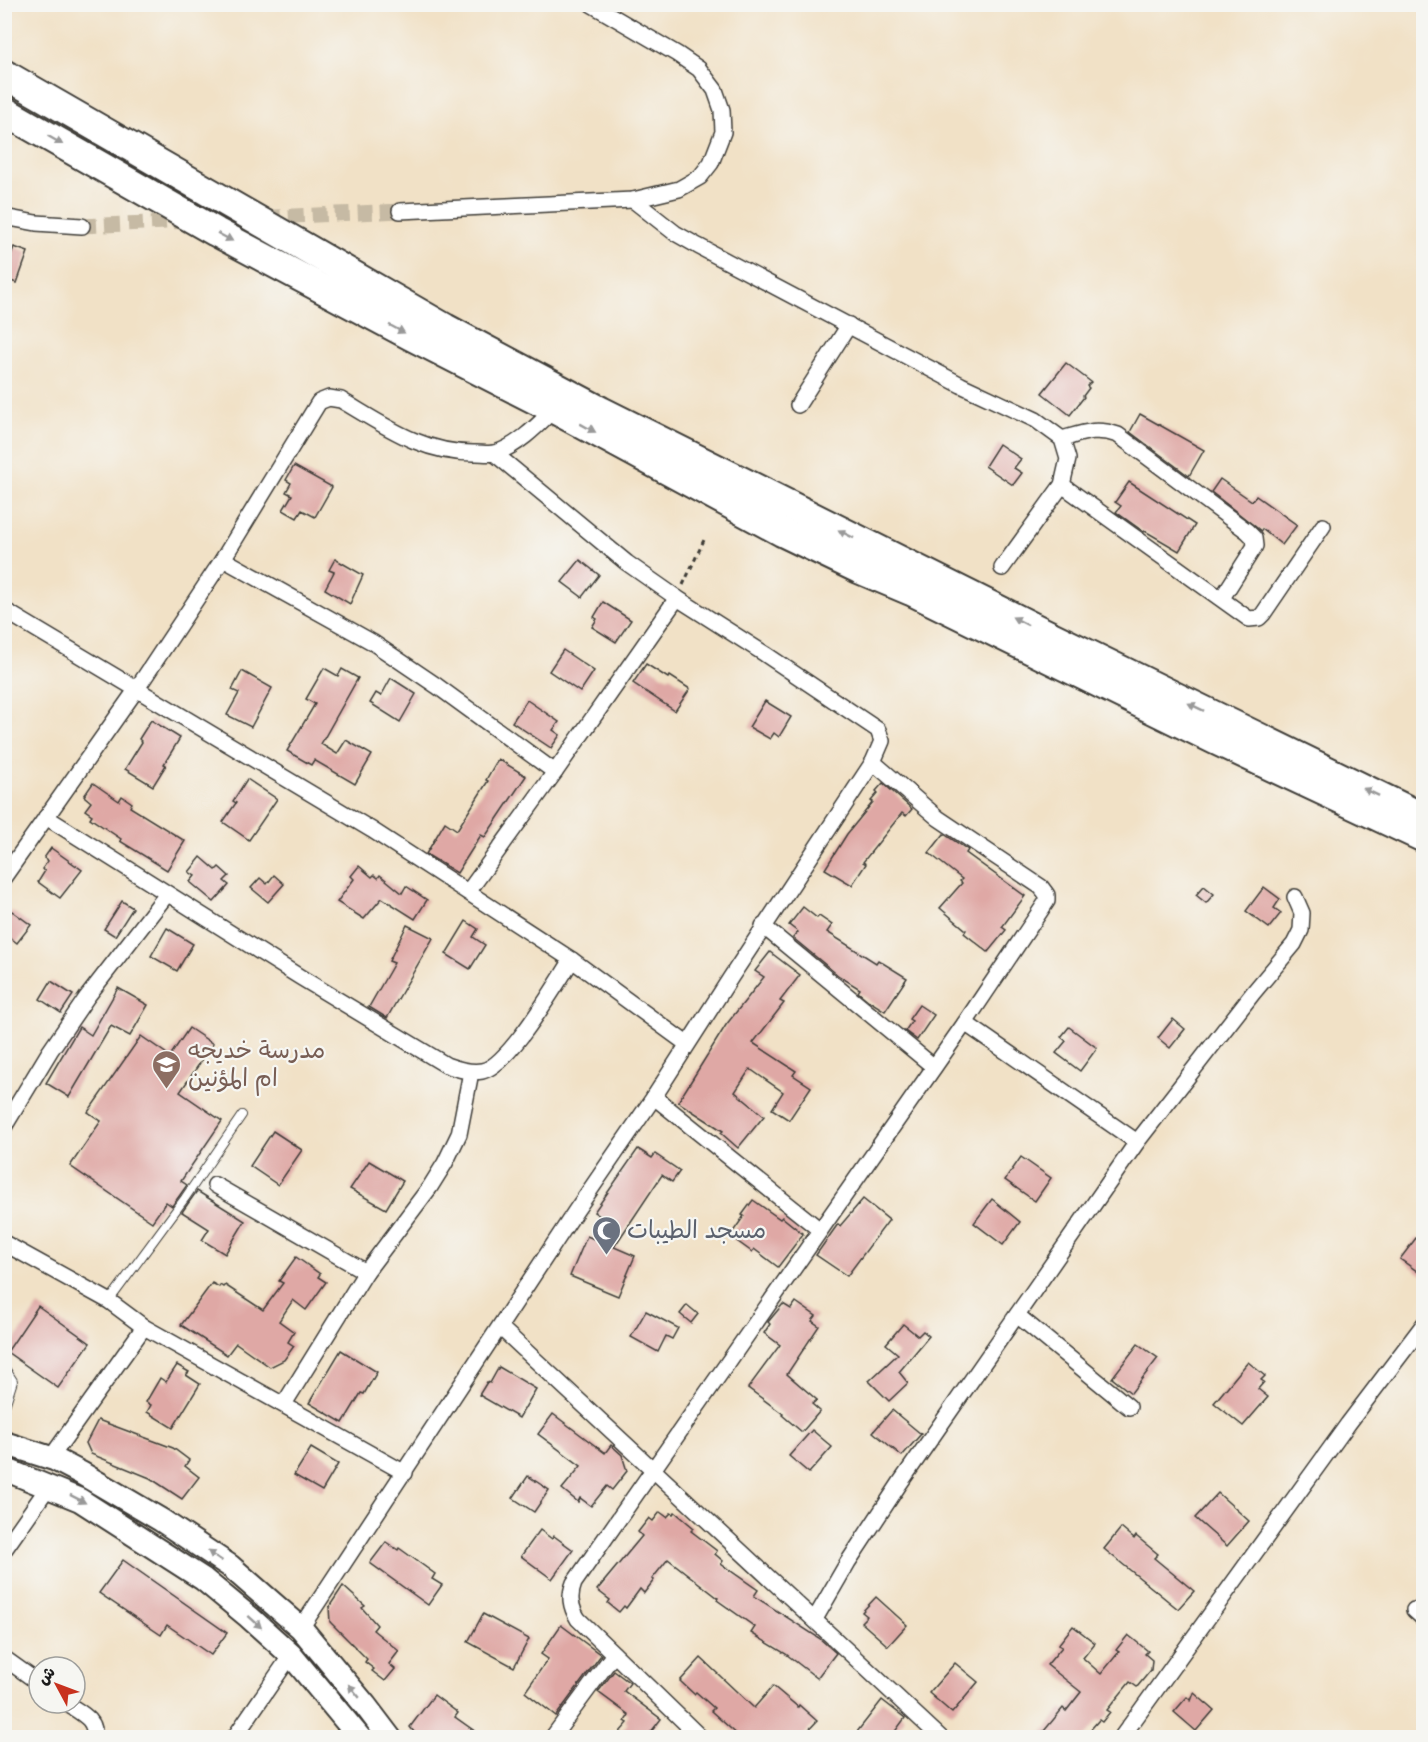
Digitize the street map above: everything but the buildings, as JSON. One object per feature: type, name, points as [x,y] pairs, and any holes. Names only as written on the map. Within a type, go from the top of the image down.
[{"type":"highway","points":[[4,74],[445,328],[601,411],[1039,630],[1424,818]]},
{"type":"highway","points":[[7,113],[216,232],[554,409],[782,532],[911,591],[1215,740],[1424,838]]},
{"type":"main road","points":[[4,1443],[54,1459],[161,1520],[230,1566],[301,1628],[390,1737]]},
{"type":"main road","points":[[4,1469],[80,1500],[203,1579],[291,1655],[360,1737]]},
{"type":"street","points":[[400,211],[633,201],[679,189],[700,177],[711,163],[723,132],[722,110],[715,90],[699,69],[591,4]]},
{"type":"street","points":[[633,201],[675,233],[698,246],[961,385],[1036,420],[1062,439],[1068,459],[1062,485],[1002,568]]},
{"type":"street","points":[[4,217],[36,223],[82,226]]},
{"type":"street","points":[[798,405],[849,325]]},
{"type":"street","points":[[4,877],[136,690],[223,559],[315,405],[323,399],[341,400],[391,430],[428,448],[462,454],[494,453],[524,436],[554,409]]},
{"type":"street","points":[[1062,439],[1096,430],[1105,430],[1118,435],[1247,531],[1254,538],[1255,546],[1222,598]]},
{"type":"street","points":[[301,1628],[873,762],[882,741],[878,730],[627,563],[494,453]]},
{"type":"street","points":[[1062,485],[1249,619],[1259,618],[1323,526]]},
{"type":"street","points":[[223,559],[372,642],[555,772]]},
{"type":"street","points":[[468,892],[677,598]]},
{"type":"street","points":[[4,610],[319,797],[572,960],[687,1044]]},
{"type":"street","points":[[701,1737],[578,1619],[571,1606],[571,1592],[574,1583],[965,1023],[1047,901],[1047,895],[1041,887],[938,818],[873,762]]},
{"type":"street","points":[[46,817],[446,1065],[471,1072],[484,1071],[505,1057],[572,960]]},
{"type":"street","points":[[4,1127],[50,1051],[87,998],[167,894]]},
{"type":"street","points":[[815,1619],[848,1562],[900,1483],[1137,1142],[1294,944],[1300,930],[1302,913],[1295,897]]},
{"type":"street","points":[[764,926],[934,1067]]},
{"type":"street","points":[[965,1023],[1137,1142]]},
{"type":"street","points":[[284,1404],[366,1272],[430,1187],[445,1163],[459,1134],[471,1072]]},
{"type":"street","points":[[654,1096],[820,1230]]},
{"type":"street","points":[[215,1185],[366,1272]]},
{"type":"street","points":[[4,1243],[109,1301],[144,1327],[405,1473]]},
{"type":"street","points":[[1017,1314],[1129,1407]]},
{"type":"street","points":[[1121,1737],[1348,1424],[1424,1324]]},
{"type":"street","points":[[54,1459],[57,1449],[144,1327]]},
{"type":"street","points":[[501,1328],[941,1737]]},
{"type":"street","points":[[4,1550],[49,1486]]},
{"type":"street","points":[[552,1737],[614,1654]]},
{"type":"street","points":[[234,1737],[291,1655]]},
{"type":"street","points":[[4,1658],[27,1674]]},
{"type":"street","points":[[83,1715],[94,1723],[96,1730],[93,1737]]},
{"type":"lane","points":[[109,1301],[185,1198],[242,1115]]},
{"type":"lane","points":[[4,1367],[13,1381],[4,1409]]},
{"type":"path","points":[[677,598],[704,540]]},
{"type":"tunnel","points":[[82,226],[400,211]]},
{"type":"place","name":"مدرسة خديجه ام المؤنين","points":[[167,1090]]},
{"type":"place","name":"مسجد الطيبات","points":[[606,1256]]}]
